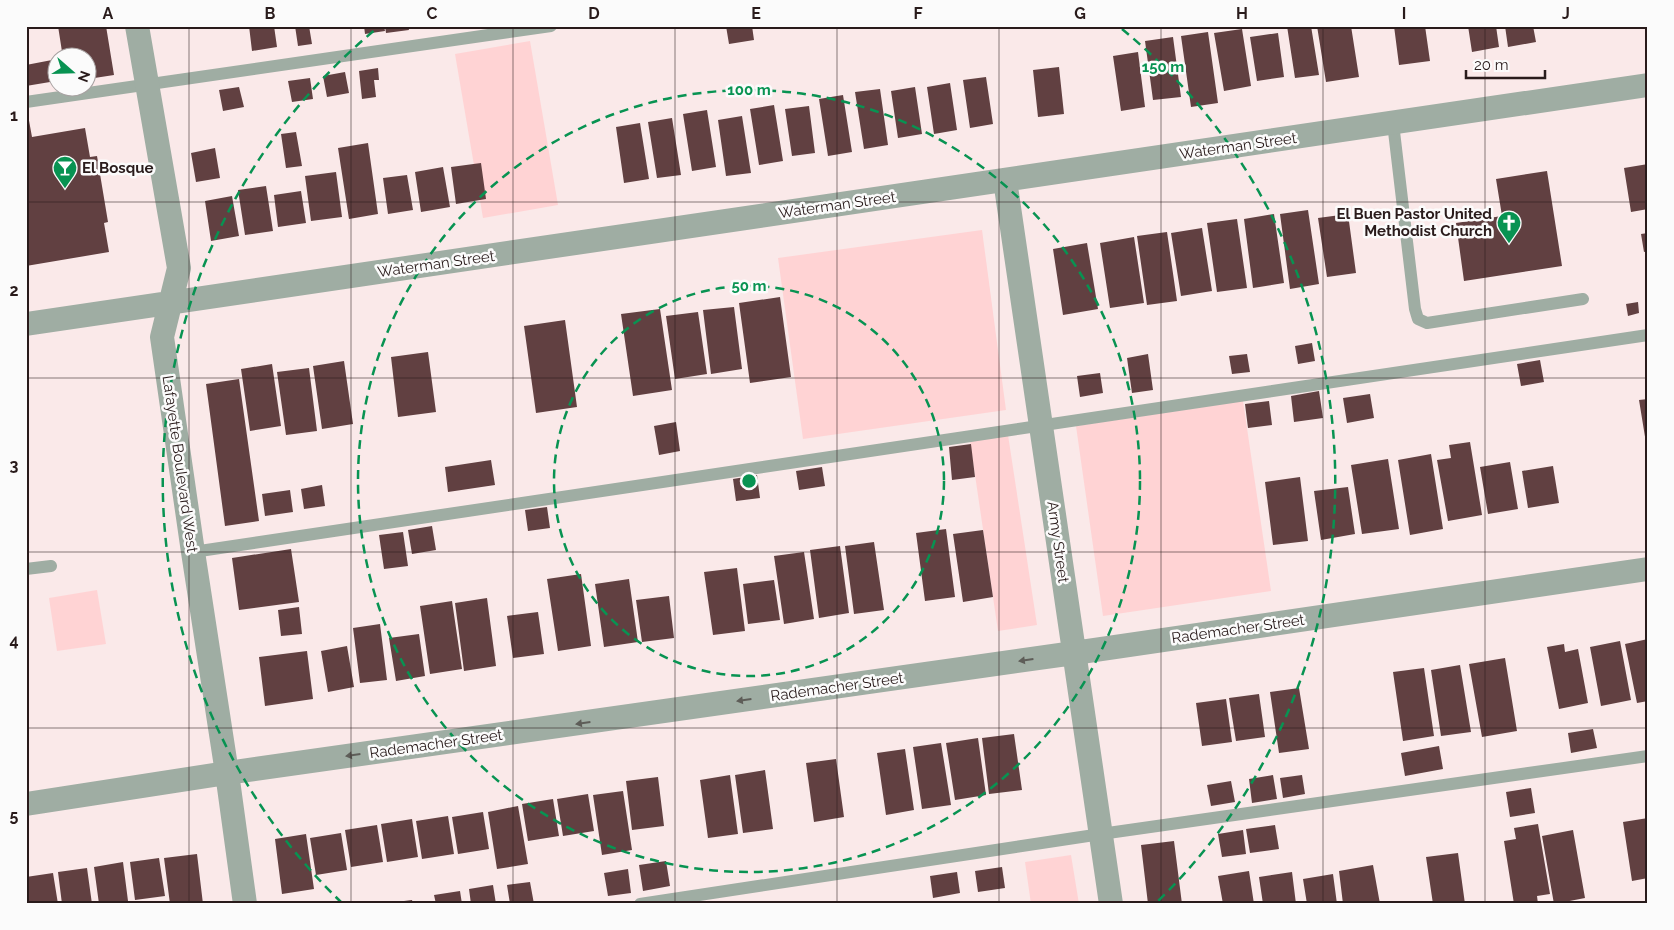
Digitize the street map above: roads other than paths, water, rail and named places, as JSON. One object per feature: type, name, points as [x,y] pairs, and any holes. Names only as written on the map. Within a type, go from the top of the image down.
[{"type":"street","name":"Lafayette Boulevard West","points":[[137,26],[180,268],[162,337],[193,552],[228,773],[245,904]]},
{"type":"street","name":"Waterman Street","points":[[26,324],[1648,86]]},
{"type":"street","name":"Army Street","points":[[1005,180],[1111,904]]},
{"type":"street","name":"Rademacher Street","points":[[26,804],[228,773],[1074,653],[1648,569]]},
{"type":"lane","points":[[26,102],[552,26]]},
{"type":"lane","points":[[1393,123],[1415,309],[1418,319],[1427,323],[1582,300]]},
{"type":"lane","points":[[193,552],[1648,334]]},
{"type":"lane","points":[[26,569],[51,566]]},
{"type":"lane","points":[[640,904],[1101,834],[1648,756]]},
{"type":"place","name":"El Bosque","points":[[65,189]]},
{"type":"place","name":"El Buen Pastor United Methodist Church","points":[[1509,244]]}]
